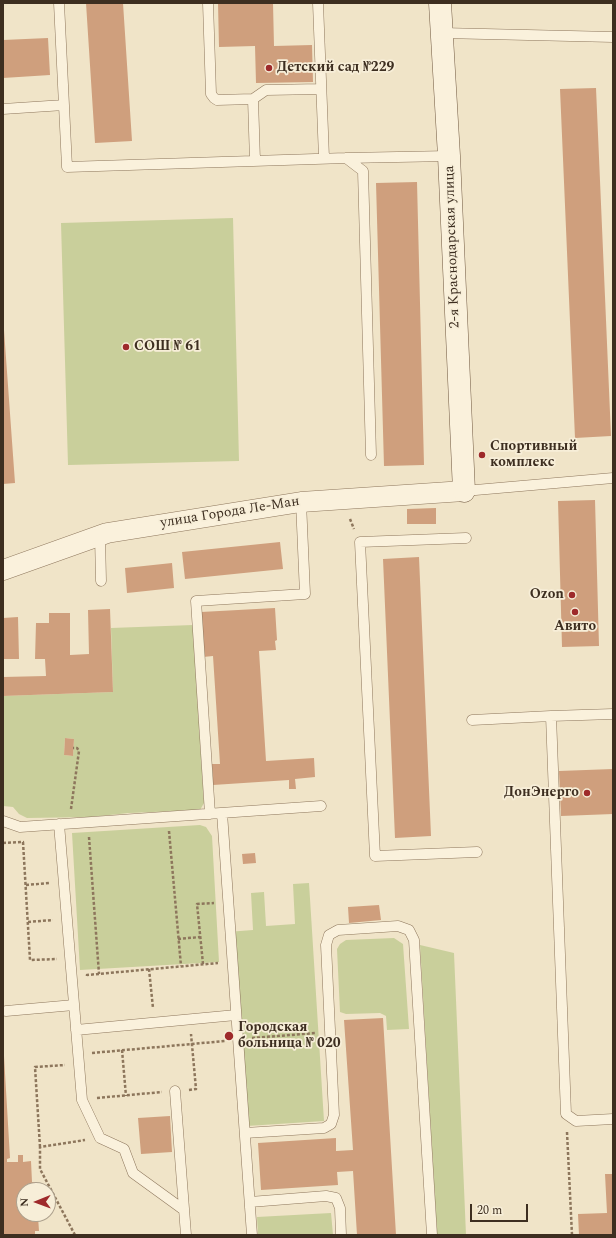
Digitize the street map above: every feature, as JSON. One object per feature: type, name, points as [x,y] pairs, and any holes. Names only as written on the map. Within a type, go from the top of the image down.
[{"type":"street","name":"2-я Краснодарская улица","points":[[440,3],[450,156],[464,490]]},
{"type":"street","name":"улица Города Ле-Ман","points":[[3,570],[107,533],[300,502],[464,490]]},
{"type":"lane","points":[[59,3],[67,167],[324,158],[450,156]]},
{"type":"lane","points":[[208,3],[211,94],[214,98],[218,100],[253,99],[266,90],[322,88]]},
{"type":"lane","points":[[318,3],[324,158]]},
{"type":"lane","points":[[442,33],[613,37]]},
{"type":"lane","points":[[253,99],[255,161]]},
{"type":"lane","points":[[3,109],[64,105]]},
{"type":"lane","points":[[346,158],[363,171],[371,455]]},
{"type":"lane","points":[[464,490],[613,478]]},
{"type":"lane","points":[[210,814],[196,601],[305,594],[300,502]]},
{"type":"lane","points":[[100,536],[101,581]]},
{"type":"lane","points":[[466,538],[360,542],[375,856],[476,852]]},
{"type":"lane","points":[[472,720],[613,714]]},
{"type":"lane","points":[[551,716],[566,1114],[576,1121],[613,1119]]},
{"type":"lane","points":[[3,821],[20,827],[321,806]]},
{"type":"lane","points":[[222,813],[252,1235]]},
{"type":"lane","points":[[64,824],[64,882],[82,1100],[100,1138],[124,1148],[133,1173],[184,1210]]},
{"type":"lane","points":[[245,1133],[324,1128],[331,1124],[334,1115],[326,945],[329,935],[338,930],[398,926],[409,930],[414,940],[432,1235]]},
{"type":"lane","points":[[6,1011],[74,1005]]},
{"type":"lane","points":[[76,1030],[236,1015]]},
{"type":"lane","points":[[175,1091],[186,1235]]},
{"type":"lane","points":[[250,1202],[326,1196],[336,1198],[340,1208],[341,1235]]},
{"type":"path","points":[[64,824],[79,751],[77,748],[74,748]]},
{"type":"path","points":[[167,817],[181,966]]},
{"type":"path","points":[[88,823],[99,974]]},
{"type":"path","points":[[3,843],[23,842],[30,960],[70,958]]},
{"type":"path","points":[[26,884],[64,882]]},
{"type":"path","points":[[203,964],[197,904],[228,902]]},
{"type":"path","points":[[28,922],[67,919]]},
{"type":"path","points":[[178,939],[200,937]]},
{"type":"path","points":[[88,983],[87,975],[232,962]]},
{"type":"path","points":[[149,969],[154,1022]]},
{"type":"path","points":[[82,1100],[196,1089],[190,1019]]},
{"type":"path","points":[[92,1028],[94,1052]]},
{"type":"path","points":[[75,1235],[40,1169],[35,1067],[78,1059],[94,1052],[330,1032]]},
{"type":"path","points":[[122,1050],[126,1096]]},
{"type":"path","points":[[566,1114],[572,1235]]},
{"type":"path","points":[[40,1147],[100,1138]]},
{"type":"green space","points":[[233,218],[239,461],[68,465],[61,223]]},
{"type":"green space","points":[[193,625],[204,803],[200,810],[129,813],[90,817],[27,818],[19,814],[13,807],[3,806],[3,696],[113,692],[111,628]],"holes":[[[65,738],[74,739],[73,756],[64,755]]]},
{"type":"green space","points":[[200,825],[206,827],[212,836],[219,962],[80,970],[72,833]]},
{"type":"green space","points":[[309,883],[324,1121],[247,1126],[227,932],[253,930],[251,893],[264,892],[266,926],[295,924],[293,884]]},
{"type":"green space","points":[[394,938],[403,944],[409,1029],[387,1030],[386,1016],[380,1013],[346,1014],[340,1012],[337,949],[340,944],[346,940]]},
{"type":"green space","points":[[420,945],[454,953],[466,1235],[437,1235]]},
{"type":"green space","points":[[331,1213],[333,1235],[258,1235],[257,1217]]},
{"type":"building","points":[[86,3],[123,3],[132,141],[95,143]]},
{"type":"building","points":[[218,3],[273,3],[274,46],[312,45],[313,82],[256,83],[255,46],[219,47]]},
{"type":"building","points":[[48,38],[50,75],[3,78],[3,40]]},
{"type":"building","points":[[596,88],[611,436],[575,438],[560,89]]},
{"type":"building","points":[[417,182],[424,465],[384,466],[376,183]]},
{"type":"building","points":[[3,330],[15,483],[3,484]]},
{"type":"building","points":[[595,500],[599,646],[562,647],[558,501]]},
{"type":"building","points":[[436,508],[436,524],[407,524],[407,509]]},
{"type":"building","points":[[280,542],[283,569],[185,579],[182,552]]},
{"type":"building","points":[[419,557],[431,836],[395,838],[383,559]]},
{"type":"building","points":[[172,563],[174,588],[127,593],[125,568]]},
{"type":"building","points":[[275,608],[277,640],[275,641],[276,650],[259,651],[266,761],[314,758],[315,777],[295,779],[296,789],[289,789],[289,780],[213,785],[212,764],[220,764],[213,656],[203,657],[201,612]]},
{"type":"building","points":[[110,609],[113,692],[3,696],[3,677],[46,676],[45,659],[35,659],[36,623],[49,623],[49,613],[70,613],[70,655],[89,654],[88,610]]},
{"type":"building","points":[[18,617],[19,659],[3,659],[3,618]]},
{"type":"building","points":[[65,738],[74,739],[73,756],[64,755]]},
{"type":"building","name":"ДонЭнерго","points":[[613,769],[613,814],[561,816],[559,771]]},
{"type":"building","points":[[255,853],[256,863],[243,864],[242,854]]},
{"type":"building","points":[[379,905],[381,920],[349,923],[348,907]]},
{"type":"building","points":[[383,1018],[396,1235],[357,1235],[353,1171],[337,1172],[338,1185],[261,1190],[258,1143],[336,1138],[336,1151],[353,1150],[344,1020]]},
{"type":"building","points":[[4,1056],[10,1158],[7,1159],[7,1162],[18,1162],[18,1155],[23,1155],[23,1162],[31,1161],[32,1182],[16,1182],[16,1222],[38,1222],[39,1231],[35,1231],[35,1235],[3,1235]]},
{"type":"building","points":[[170,1116],[172,1152],[141,1154],[138,1118]]},
{"type":"building","points":[[605,1174],[613,1174],[613,1235],[579,1235],[578,1214],[607,1213]]},
{"type":"place","name":"Детский сад №229","points":[[269,68]]},
{"type":"place","name":"СОШ № 61","points":[[126,347]]},
{"type":"place","name":"Спортивный комплекс","points":[[482,455]]},
{"type":"place","name":"Ozon","points":[[572,595]]},
{"type":"place","name":"Авито","points":[[575,612]]},
{"type":"place","name":"ДонЭнерго","points":[[587,793]]},
{"type":"place","name":"Городская больница № 020","points":[[229,1036]]}]
